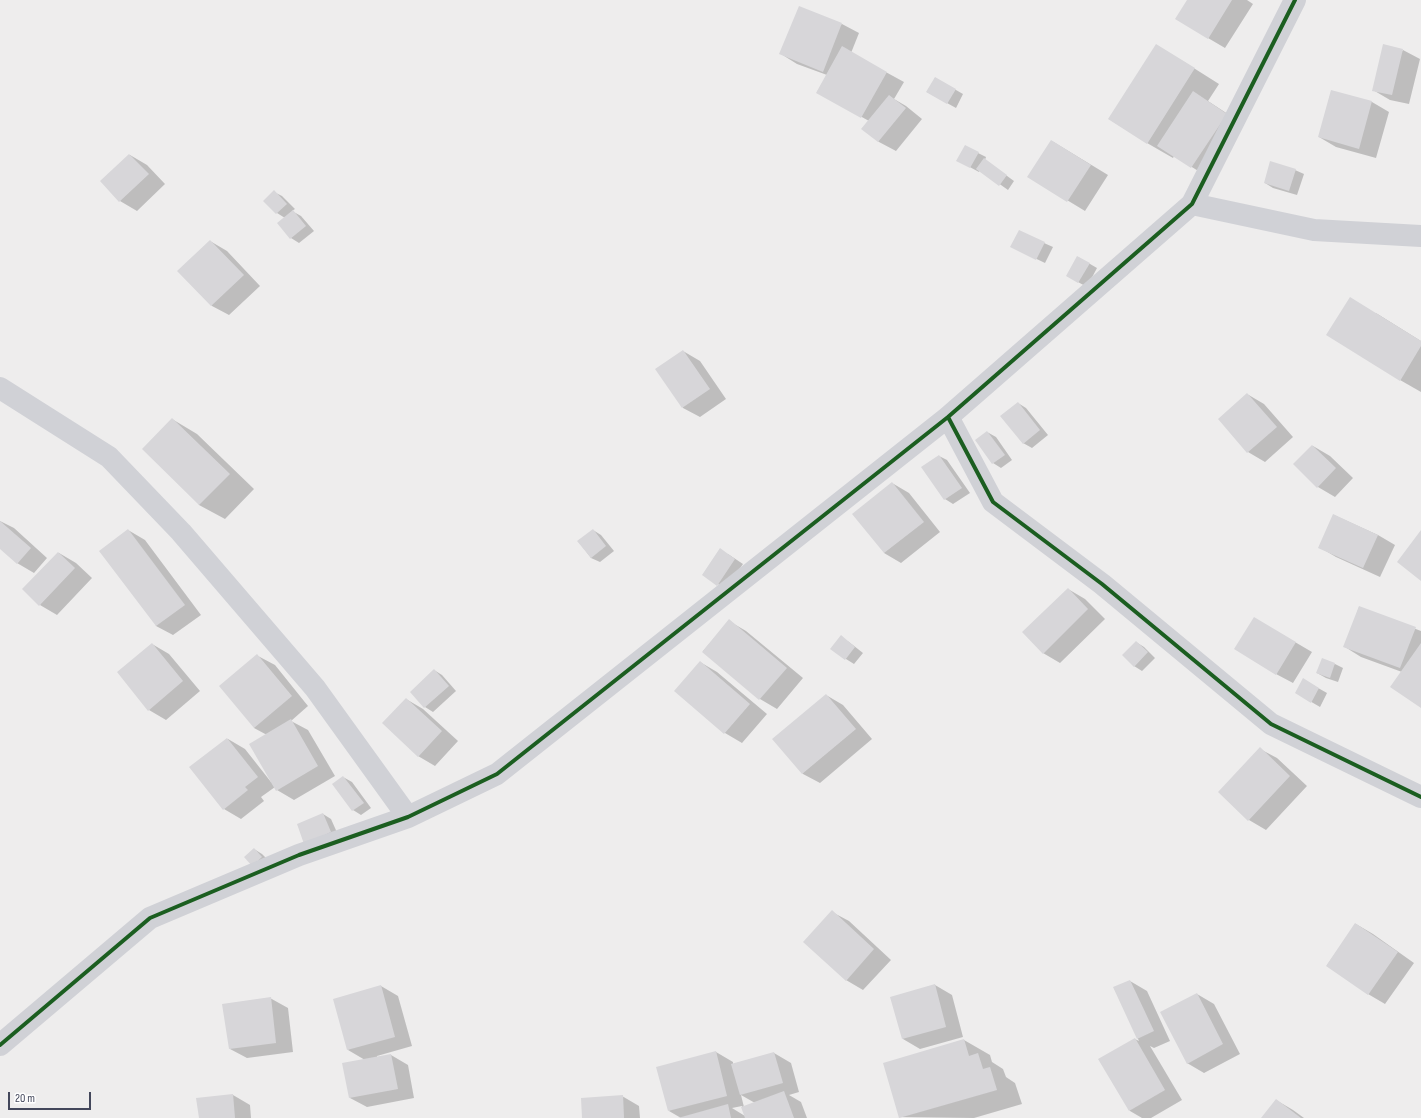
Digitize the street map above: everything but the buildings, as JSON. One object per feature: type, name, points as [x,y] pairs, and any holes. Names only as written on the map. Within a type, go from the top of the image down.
[{"type":"street","points":[[0,1045],[150,918],[298,855],[408,817],[497,774],[948,417],[1192,204],[1295,0]]},
{"type":"street","points":[[1192,204],[1314,230],[1421,236]]},
{"type":"street","points":[[0,388],[109,457],[176,526],[315,688],[408,817]]},
{"type":"street","points":[[948,417],[993,502],[1102,584],[1271,724],[1421,796]]},
{"type":"cycle path","points":[[0,1045],[150,918],[299,855],[408,817],[497,774],[948,417],[1192,204],[1295,0]]},
{"type":"cycle path","points":[[948,417],[993,502],[1102,584],[1271,724],[1421,797]]}]
